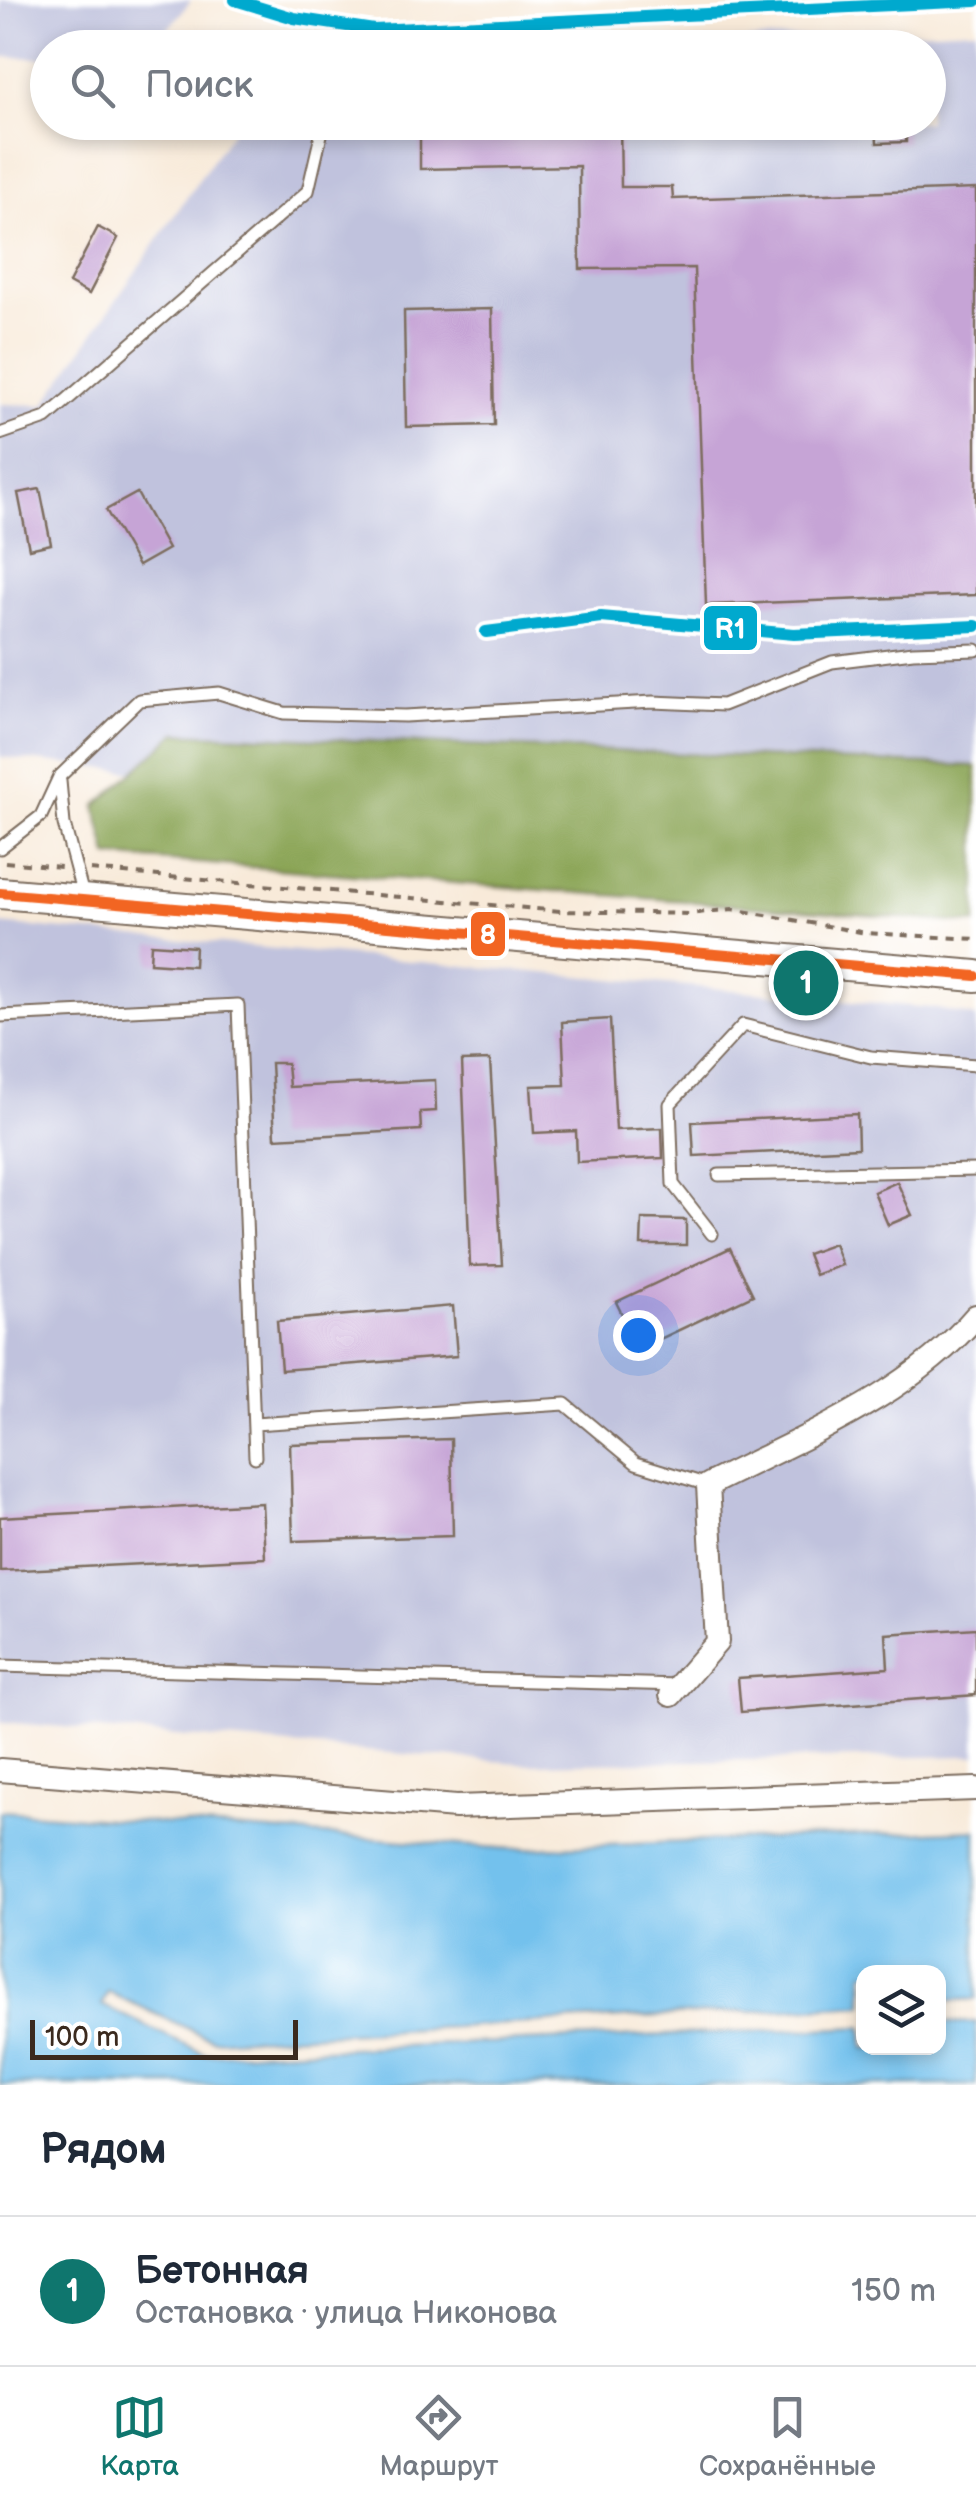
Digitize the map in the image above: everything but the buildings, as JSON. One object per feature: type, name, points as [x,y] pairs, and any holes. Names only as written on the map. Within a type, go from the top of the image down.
[{"type":"main road","points":[[0,893],[976,976]]},
{"type":"street","points":[[675,1690],[717,1642],[708,1485],[878,1397],[954,1342],[976,1316]]},
{"type":"street","points":[[0,1770],[456,1806],[976,1789]]},
{"type":"lane","points":[[0,434],[46,418],[308,191],[320,140]]},
{"type":"lane","points":[[0,848],[41,816],[60,778],[139,700],[219,694],[284,712],[405,716],[653,702],[724,705],[832,662],[913,652],[976,650]]},
{"type":"lane","points":[[60,778],[84,899]]},
{"type":"lane","points":[[0,1016],[238,1004],[255,1458]]},
{"type":"lane","points":[[712,1234],[673,1184],[670,1104],[743,1025],[871,1056],[976,1064]]},
{"type":"lane","points":[[720,1175],[976,1170]]},
{"type":"lane","points":[[254,1424],[565,1404],[636,1463],[708,1485]]},
{"type":"lane","points":[[0,1666],[675,1690]]},
{"type":"path","points":[[0,862],[560,911],[690,914],[732,909],[866,932],[976,940]]},
{"type":"shaded area","points":[[0,0],[191,1],[167,30],[30,30],[30,58],[0,57]]},
{"type":"shaded area","points":[[976,29],[976,865],[0,757],[0,404],[44,405],[226,140],[946,140],[946,30]]},
{"type":"shaded area","points":[[0,924],[932,1008],[976,1017],[976,1756],[530,1764],[0,1722]]},
{"type":"green space","points":[[176,733],[976,766],[976,924],[108,856],[96,806]]},
{"type":"water","points":[[0,1811],[512,1849],[976,1830],[976,1999],[946,2001],[946,1965],[856,1965],[856,2005],[213,2040],[108,1992],[102,2005],[205,2054],[856,2027],[856,2055],[946,2055],[946,2023],[976,2022],[976,2085],[0,2085]]},
{"type":"transit line","name":"R1","points":[[235,0],[294,18],[374,30],[976,1]]},
{"type":"transit line","name":"R1","points":[[486,632],[601,617],[794,634],[976,626]]},
{"type":"transit line","name":"8","points":[[0,893],[976,976]]},
{"type":"place","name":"Бетонная","points":[[806,983]]}]
